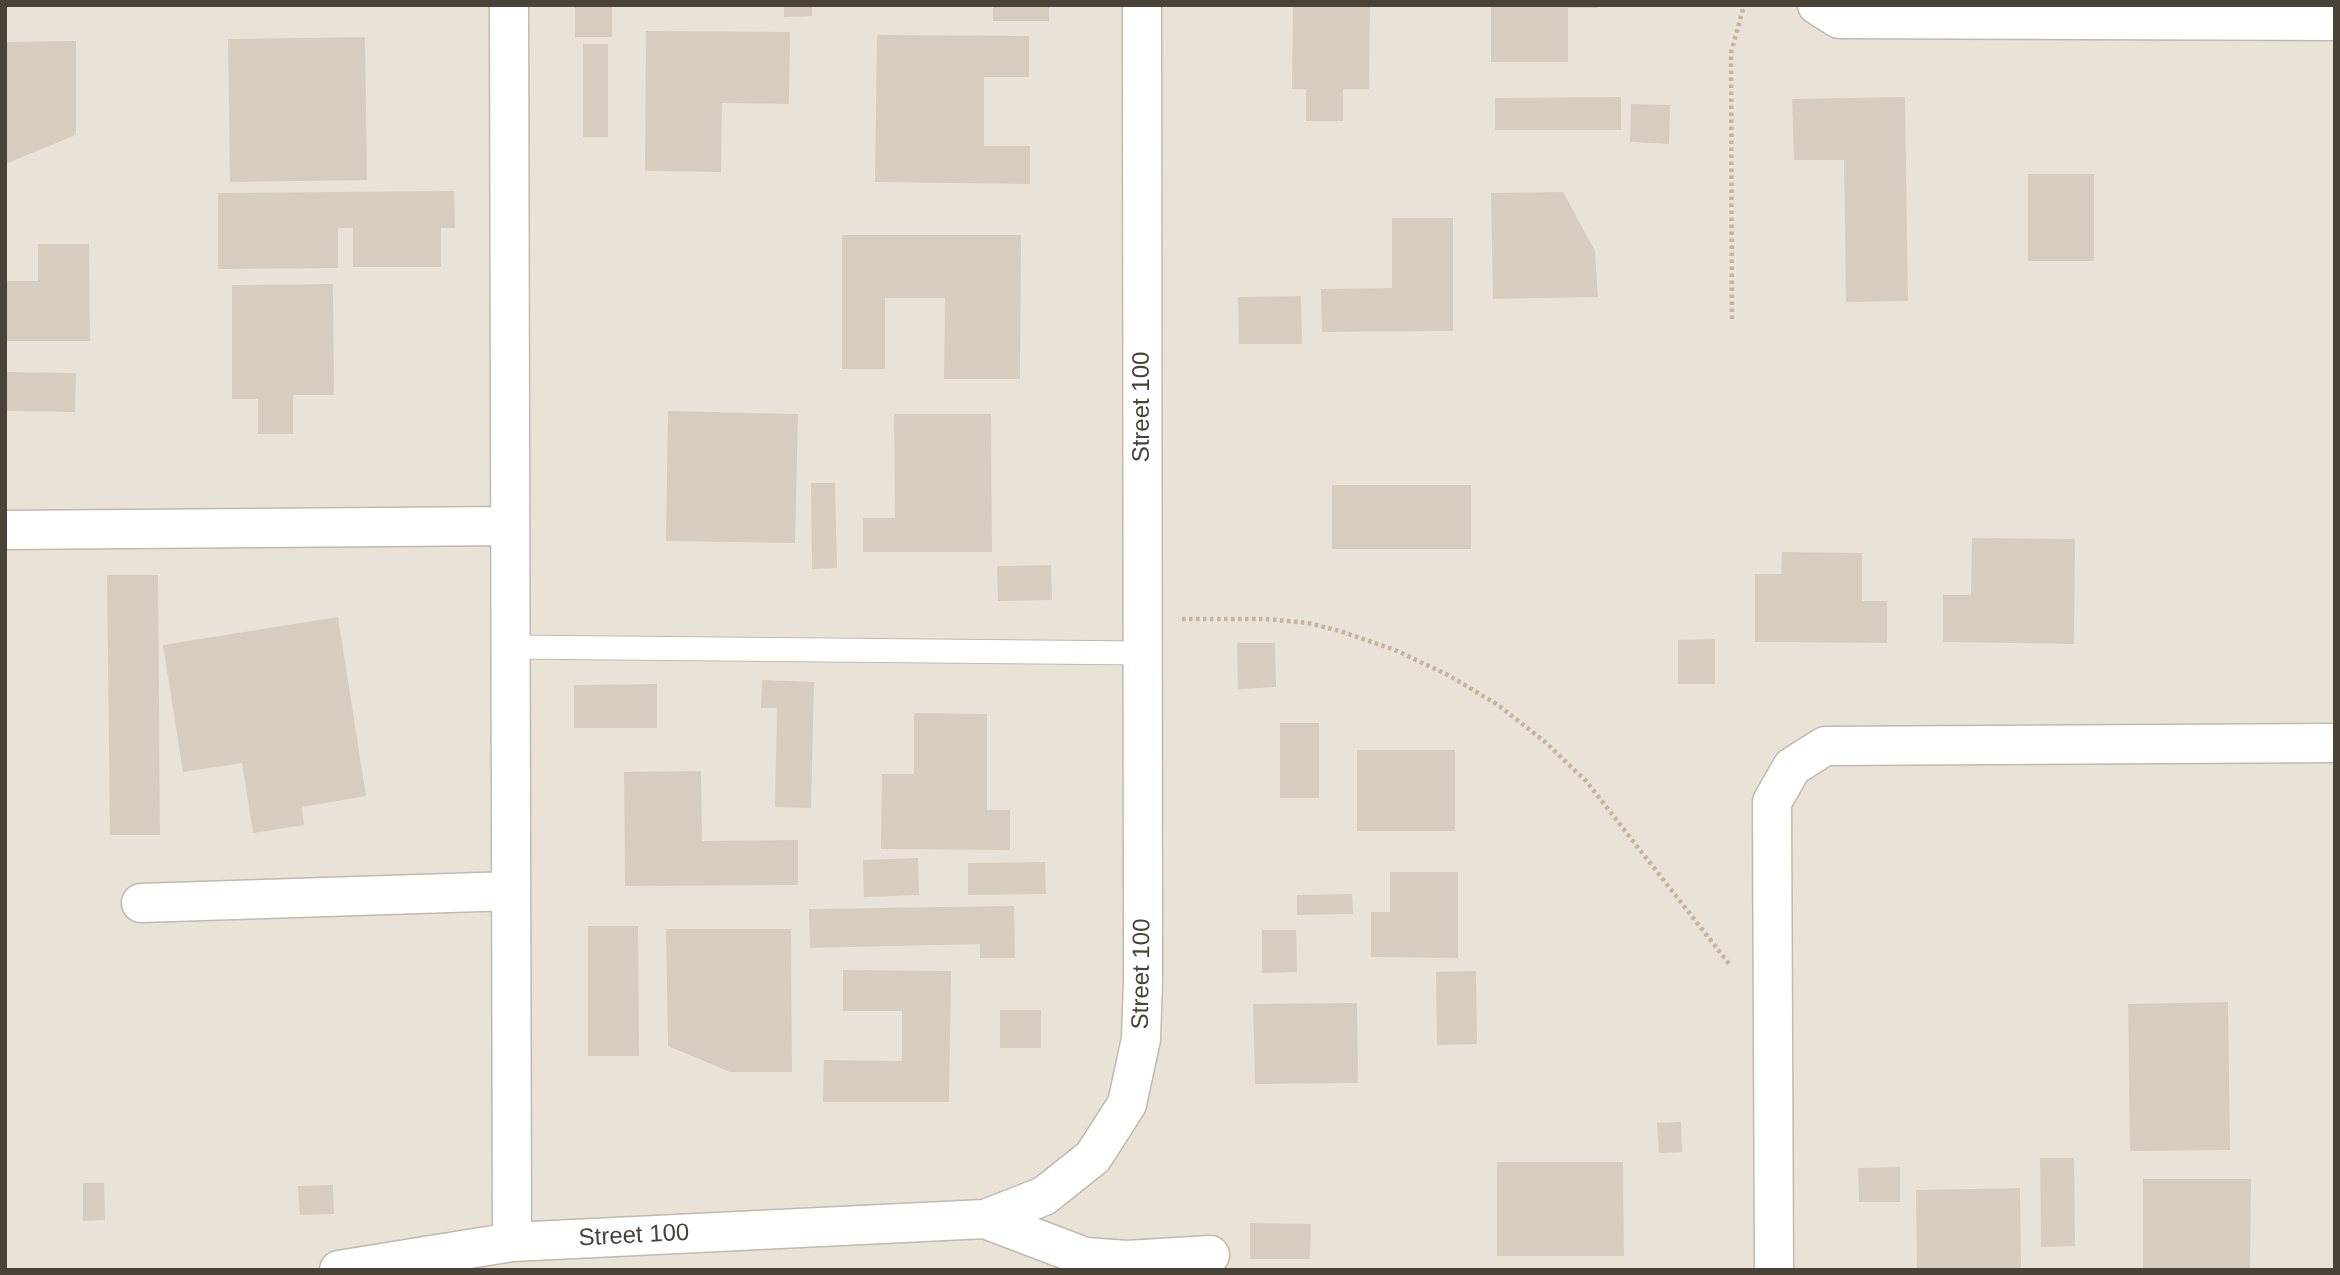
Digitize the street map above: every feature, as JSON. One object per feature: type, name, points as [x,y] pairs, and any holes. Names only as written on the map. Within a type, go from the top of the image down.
[{"type":"street","points":[[509,5],[512,1242]]},
{"type":"street","name":"Street 100","points":[[339,1270],[512,1242],[985,1219],[1044,1196],[1093,1157],[1128,1104],[1141,1039],[1142,1004],[1142,5]]},
{"type":"street","points":[[1817,5],[1839,19],[2335,21]]},
{"type":"street","points":[[5,530],[510,526]]},
{"type":"street","points":[[1774,1270],[1772,802],[1792,767],[1825,746],[2335,743]]},
{"type":"street","points":[[141,903],[511,891]]},
{"type":"street","points":[[985,1219],[1086,1257],[1127,1260],[1210,1255]]},
{"type":"lane","points":[[510,648],[1143,636]]},
{"type":"path","points":[[1732,319],[1731,53],[1744,5]]},
{"type":"path","points":[[1143,636],[1265,619],[1308,623],[1395,650],[1448,675],[1498,705],[1544,741],[1586,781],[1731,965]]},
{"type":"shaded area","points":[[5,5],[2335,5],[2335,1270],[5,1270]]},
{"type":"building","points":[[575,5],[612,5],[612,37],[575,37]]},
{"type":"building","points":[[784,5],[812,5],[812,16],[784,17]]},
{"type":"building","points":[[993,5],[1049,5],[1049,21],[993,21]]},
{"type":"building","points":[[1293,5],[1370,5],[1369,89],[1343,89],[1343,121],[1306,121],[1306,89],[1292,89]]},
{"type":"building","points":[[1491,5],[1598,5],[1598,8],[1568,8],[1568,62],[1491,62]]},
{"type":"building","points":[[646,31],[790,32],[789,104],[722,103],[721,172],[645,171]]},
{"type":"building","points":[[877,35],[1029,36],[1029,77],[984,77],[984,146],[1030,146],[1030,184],[875,182]]},
{"type":"building","points":[[365,37],[367,180],[230,182],[228,39]]},
{"type":"building","points":[[76,41],[76,135],[5,164],[5,42]]},
{"type":"building","points":[[583,44],[608,44],[608,137],[583,137]]},
{"type":"building","points":[[1621,97],[1621,130],[1495,130],[1495,98]]},
{"type":"building","points":[[1905,97],[1908,301],[1846,302],[1844,160],[1794,160],[1792,99]]},
{"type":"building","points":[[1631,104],[1670,105],[1669,144],[1630,142]]},
{"type":"building","points":[[2028,174],[2094,174],[2094,261],[2028,261]]},
{"type":"building","points":[[454,191],[455,228],[441,228],[441,267],[353,267],[353,228],[338,228],[338,268],[218,269],[218,193]]},
{"type":"building","points":[[1563,192],[1595,251],[1598,297],[1493,299],[1491,193]]},
{"type":"building","points":[[1392,218],[1453,218],[1453,331],[1322,332],[1321,289],[1392,288]]},
{"type":"building","points":[[842,235],[1021,235],[1020,379],[944,379],[945,298],[885,298],[885,369],[842,369]]},
{"type":"building","points":[[38,244],[89,244],[90,341],[5,341],[5,281],[38,281]]},
{"type":"building","points":[[333,284],[334,395],[293,395],[293,434],[258,434],[258,399],[232,399],[232,285]]},
{"type":"building","points":[[1301,296],[1302,344],[1239,344],[1238,297]]},
{"type":"building","points":[[5,372],[76,373],[75,412],[5,411]]},
{"type":"building","points":[[668,411],[798,414],[795,543],[666,541]]},
{"type":"building","points":[[894,414],[991,414],[992,552],[863,552],[863,518],[895,518]]},
{"type":"building","points":[[811,483],[835,483],[837,568],[812,569]]},
{"type":"building","points":[[1332,485],[1471,485],[1471,549],[1332,549]]},
{"type":"building","points":[[1972,538],[2075,539],[2074,644],[1943,642],[1943,595],[1971,595]]},
{"type":"building","points":[[1782,552],[1862,553],[1862,601],[1887,601],[1887,643],[1755,642],[1755,574],[1781,574]]},
{"type":"building","points":[[1051,565],[1052,600],[998,601],[997,566]]},
{"type":"building","points":[[107,575],[158,575],[160,835],[110,835]]},
{"type":"building","points":[[338,617],[366,796],[302,807],[304,825],[253,833],[242,763],[183,772],[163,645]]},
{"type":"building","points":[[1715,639],[1715,684],[1678,684],[1678,640]]},
{"type":"building","points":[[1237,643],[1275,643],[1276,687],[1238,689]]},
{"type":"building","points":[[762,680],[814,682],[811,808],[775,807],[777,708],[761,708]]},
{"type":"building","points":[[657,684],[657,728],[574,728],[574,685]]},
{"type":"building","points":[[914,713],[987,714],[987,810],[1010,810],[1010,850],[881,849],[882,774],[914,774]]},
{"type":"building","points":[[1280,723],[1319,723],[1319,798],[1280,798]]},
{"type":"building","points":[[1357,750],[1455,750],[1455,831],[1357,831]]},
{"type":"building","points":[[701,771],[702,841],[798,840],[798,885],[625,886],[624,772]]},
{"type":"building","points":[[918,858],[919,895],[864,897],[863,860]]},
{"type":"building","points":[[1045,862],[1046,894],[968,895],[968,863]]},
{"type":"building","points":[[1390,872],[1458,872],[1458,958],[1371,957],[1371,912],[1390,912]]},
{"type":"building","points":[[1352,894],[1353,914],[1297,915],[1297,895]]},
{"type":"building","points":[[1014,906],[1015,958],[980,958],[980,944],[810,948],[809,909]]},
{"type":"building","points":[[588,926],[638,926],[639,1056],[588,1056]]},
{"type":"building","points":[[666,929],[791,929],[792,1072],[730,1072],[668,1046]]},
{"type":"building","points":[[1262,930],[1296,930],[1297,972],[1262,973]]},
{"type":"building","points":[[843,970],[951,971],[949,1102],[823,1102],[824,1060],[902,1061],[902,1011],[843,1011]]},
{"type":"building","points":[[1476,971],[1477,1044],[1437,1045],[1436,972]]},
{"type":"building","points":[[2228,1002],[2230,1150],[2130,1151],[2128,1004]]},
{"type":"building","points":[[1357,1003],[1358,1083],[1255,1084],[1253,1004]]},
{"type":"building","points":[[1000,1010],[1041,1010],[1041,1048],[1000,1048]]},
{"type":"building","points":[[1681,1122],[1682,1152],[1659,1153],[1657,1123]]},
{"type":"building","points":[[2040,1158],[2074,1158],[2075,1246],[2041,1247]]},
{"type":"building","points":[[1497,1162],[1623,1162],[1624,1256],[1497,1256]]},
{"type":"building","points":[[1900,1167],[1900,1202],[1859,1202],[1858,1168]]},
{"type":"building","points":[[2143,1179],[2251,1179],[2250,1270],[2143,1270]]},
{"type":"building","points":[[83,1183],[104,1183],[105,1220],[83,1221]]},
{"type":"building","points":[[333,1185],[334,1214],[300,1215],[298,1186]]},
{"type":"building","points":[[2020,1188],[2021,1270],[1917,1270],[1916,1190]]},
{"type":"building","points":[[1250,1223],[1311,1224],[1310,1259],[1250,1259]]}]
